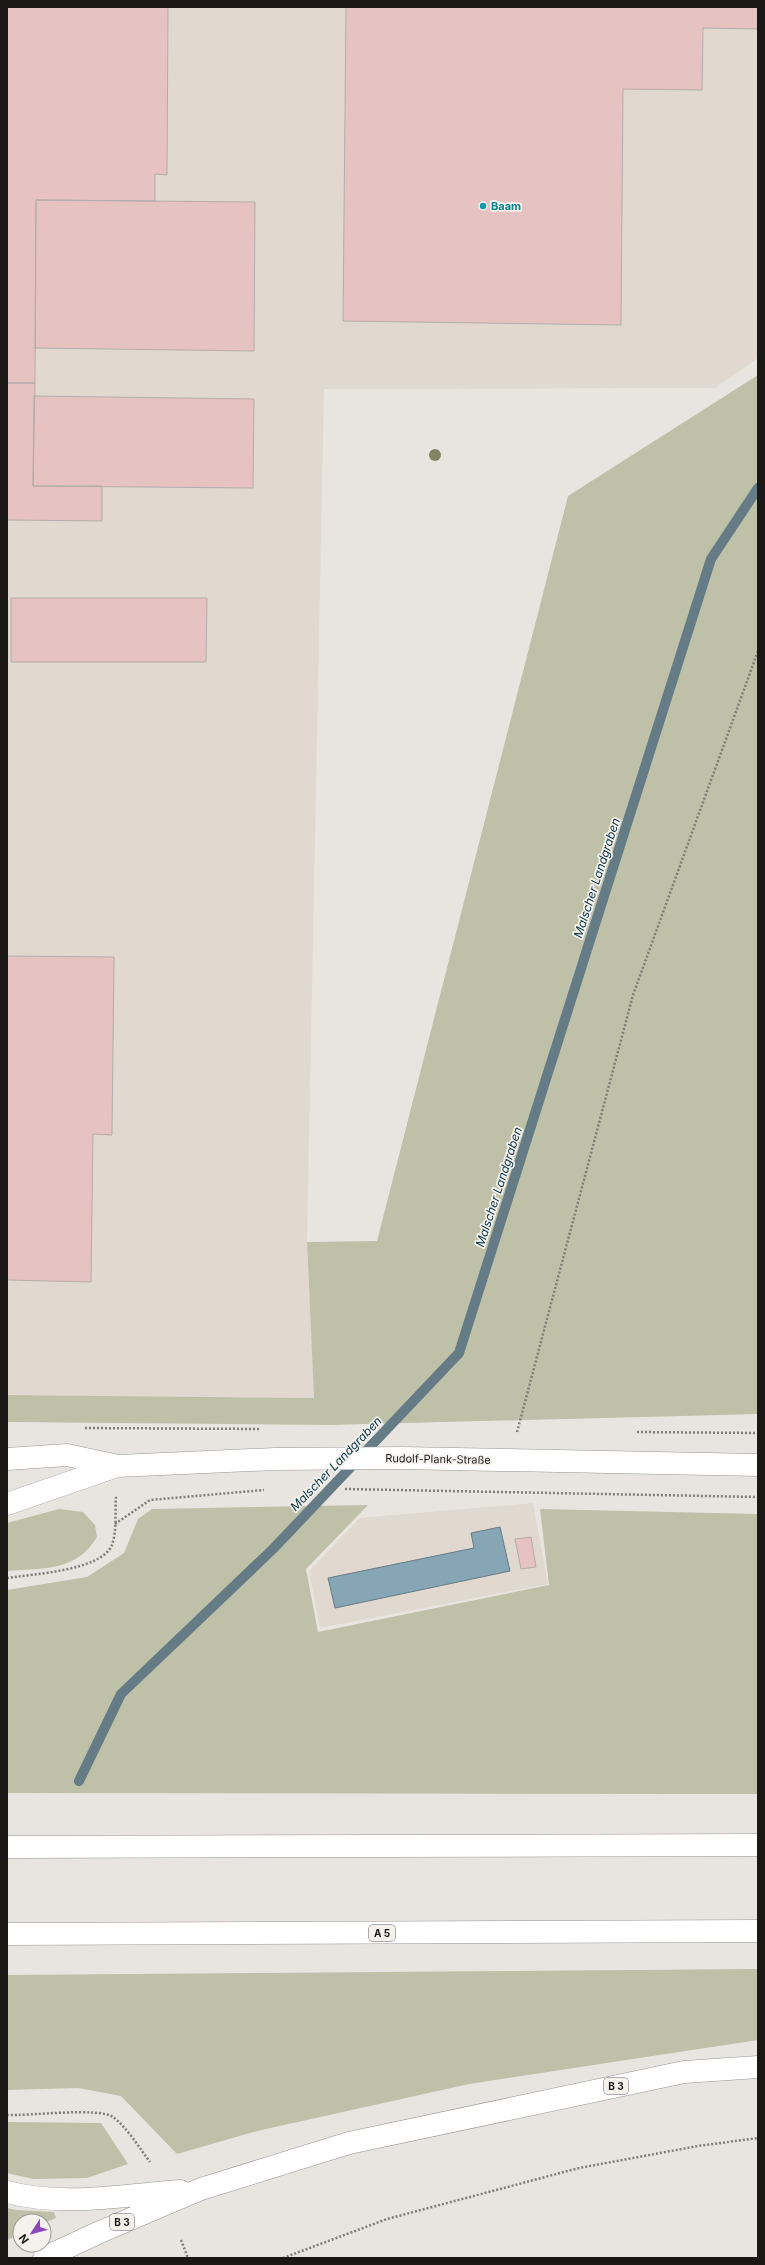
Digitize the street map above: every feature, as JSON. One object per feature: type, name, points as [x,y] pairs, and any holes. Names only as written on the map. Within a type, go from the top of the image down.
[{"type":"main road","name":"Rudolf-Plank-Straße","points":[[7,1459],[67,1456],[118,1466],[317,1459],[402,1458],[758,1465]]},
{"type":"main road","name":"Rudolf-Plank-Straße","points":[[7,1504],[118,1466]]},
{"type":"main road","points":[[7,1847],[758,1845]]},
{"type":"main road","name":"A 5","points":[[7,1934],[758,1931]]},
{"type":"main road","name":"B 3","points":[[44,2258],[100,2232],[201,2189],[348,2144],[684,2072],[758,2067]]},
{"type":"main road","points":[[7,2192],[31,2198],[81,2199],[201,2189]]},
{"type":"path","points":[[520,1461],[517,1431],[634,995],[758,651]]},
{"type":"path","points":[[78,1428],[267,1429]]},
{"type":"path","points":[[372,1489],[758,1497]]},
{"type":"path","points":[[7,1578],[69,1570],[97,1560],[111,1546],[115,1524],[150,1500],[269,1490]]},
{"type":"path","points":[[7,2115],[27,2116],[98,2112],[113,2117],[150,2162]]},
{"type":"path","points":[[283,2258],[387,2219],[580,2168],[698,2146],[758,2138]]},
{"type":"path","points":[[181,2240],[188,2258]]},
{"type":"shaded area","points":[[7,7],[758,7],[758,358],[715,388],[324,389],[307,1242],[314,1398],[7,1395]]},
{"type":"shaded area","points":[[533,1503],[548,1584],[320,1628],[309,1571],[360,1518]]},
{"type":"green space","points":[[758,375],[758,1414],[329,1425],[7,1422],[7,1395],[314,1398],[307,1242],[377,1241],[568,496]]},
{"type":"green space","points":[[368,1505],[306,1569],[318,1632],[549,1585],[540,1509],[758,1514],[758,1794],[7,1793],[7,1590],[87,1577],[124,1553],[138,1519],[152,1509]]},
{"type":"green space","points":[[59,1509],[83,1512],[95,1525],[97,1537],[89,1548],[79,1557],[58,1566],[7,1571],[7,1523]]},
{"type":"green space","points":[[758,1969],[758,2040],[469,2084],[257,2131],[177,2154],[121,2096],[78,2088],[7,2090],[7,1975]]},
{"type":"green space","points":[[7,2122],[101,2123],[128,2164],[87,2178],[33,2179],[7,2173]]},
{"type":"green space","points":[[7,2208],[16,2210],[54,2212],[56,2218],[52,2220],[52,2213],[12,2213],[12,2238],[7,2240]]},
{"type":"water","points":[[500,1527],[510,1571],[335,1608],[328,1578],[474,1548],[471,1533]]},
{"type":"building","points":[[7,7],[168,7],[167,175],[155,174],[155,201],[36,200],[35,383],[7,383]]},
{"type":"building","name":"Baam","points":[[346,7],[758,7],[758,29],[703,28],[702,90],[623,89],[621,325],[343,321]]},
{"type":"building","points":[[36,200],[255,202],[254,351],[35,348]]},
{"type":"building","points":[[7,383],[35,383],[33,486],[102,486],[102,521],[7,520]]},
{"type":"building","points":[[34,396],[254,399],[253,488],[33,486]]},
{"type":"building","points":[[11,598],[207,598],[206,662],[11,662]]},
{"type":"building","points":[[7,956],[114,957],[112,1135],[93,1134],[91,1282],[7,1280]]},
{"type":"building","points":[[531,1537],[536,1567],[521,1569],[515,1539]]},
{"type":"waterway","name":"Malscher Landgraben","points":[[79,1781],[121,1694],[273,1549],[459,1353],[711,559],[758,488]]},
{"type":"place","name":"Baam","points":[[483,206]]}]
